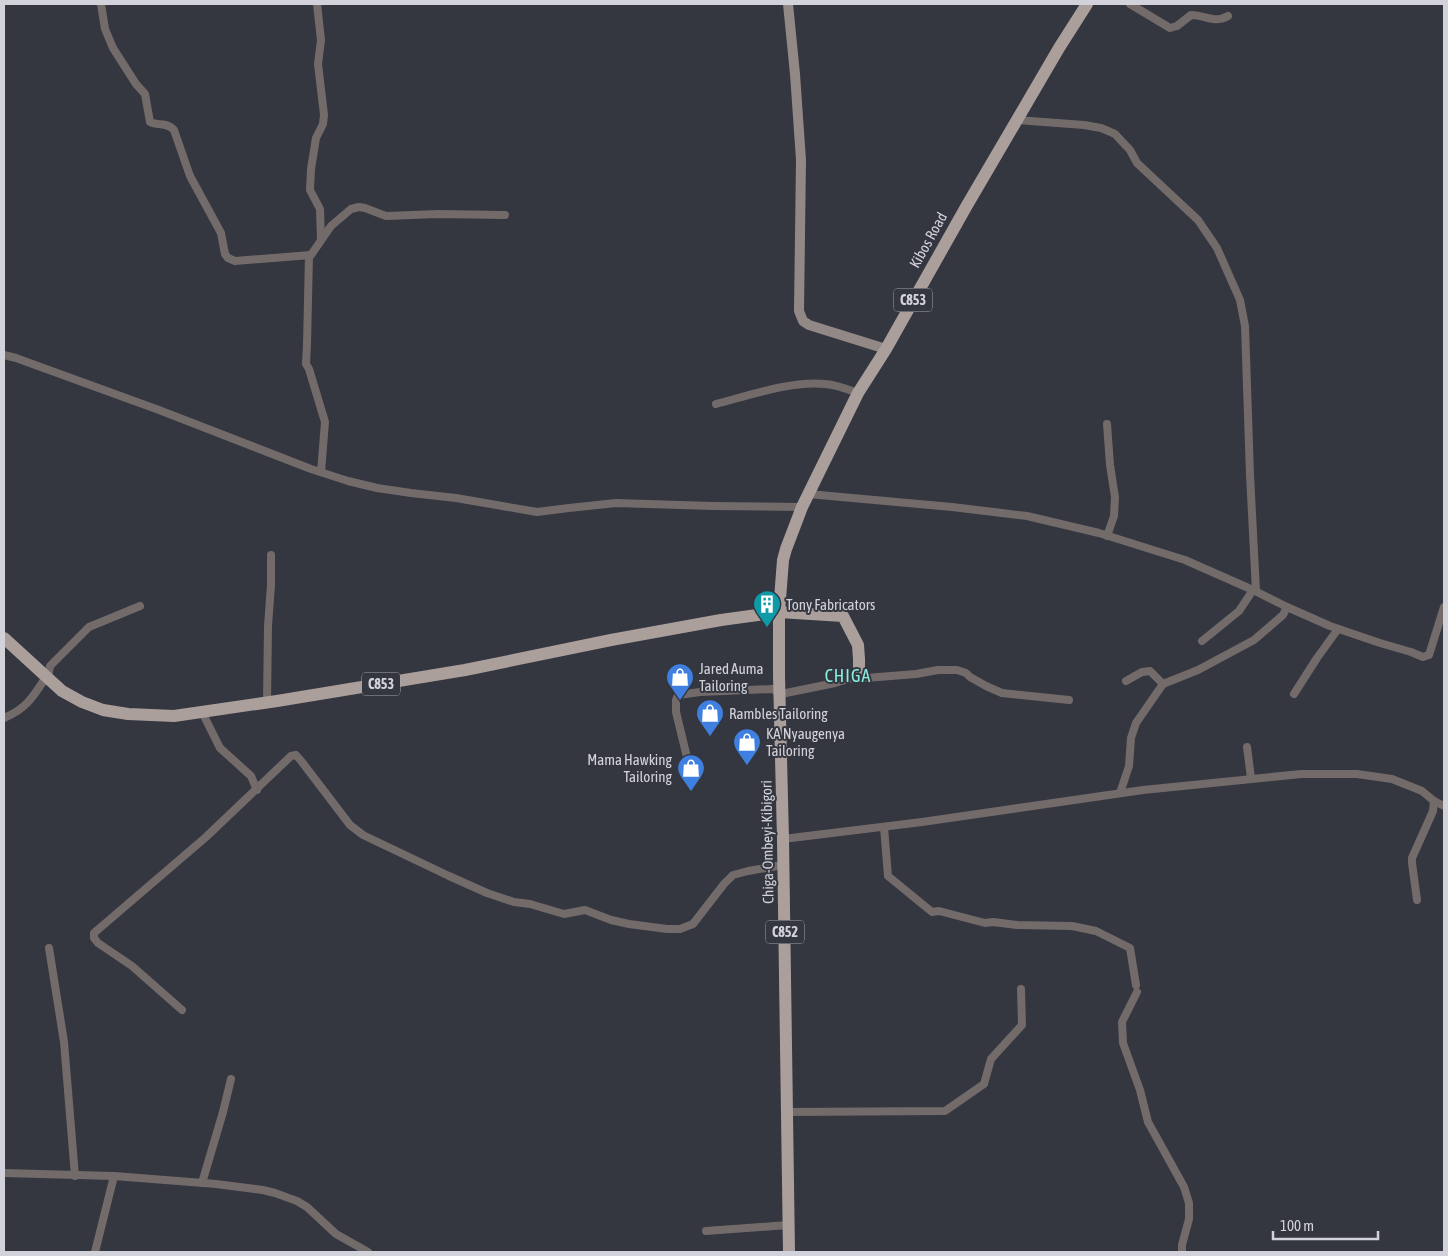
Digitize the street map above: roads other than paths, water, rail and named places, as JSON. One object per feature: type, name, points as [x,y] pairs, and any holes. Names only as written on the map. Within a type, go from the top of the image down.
[{"type":"main road","name":"Kibos Road","points":[[779,612],[783,560],[790,535],[858,393],[886,349],[966,206],[1087,4]]},
{"type":"main road","points":[[779,612],[843,616],[858,645],[860,659],[859,676]]},
{"type":"main road","name":"Chiga-Ombeyi-Kibigori","points":[[779,612],[789,1252]]},
{"type":"main road","name":"C853","points":[[4,638],[62,691],[82,702],[103,710],[128,714],[174,716],[266,703],[465,670],[698,624],[779,612]]},
{"type":"street","points":[[101,4],[105,29],[114,48],[136,84],[145,94],[150,122],[168,125],[174,130],[190,176],[221,233],[224,250],[228,258],[235,261],[309,255],[313,253],[331,226],[355,207],[365,208],[386,216],[438,214],[505,215]]},
{"type":"street","points":[[317,4],[320,40],[318,64],[324,115],[323,124],[316,138],[310,190],[320,210],[321,240]]},
{"type":"street","points":[[788,4],[802,160],[798,311],[803,321],[808,325],[886,349]]},
{"type":"street","points":[[1130,4],[1170,28],[1177,26],[1191,15],[1216,20],[1228,16]]},
{"type":"street","points":[[1017,120],[1084,125],[1101,128],[1115,134],[1130,150],[1137,163],[1198,220],[1218,248],[1240,300],[1243,314],[1254,590],[1239,611],[1202,641]]},
{"type":"street","points":[[309,255],[306,364],[325,422],[321,472]]},
{"type":"street","points":[[4,355],[159,410],[321,472],[377,488],[456,498],[507,506],[530,512],[616,503],[802,507]]},
{"type":"street","points":[[716,404],[782,387],[809,383],[833,385],[858,393]]},
{"type":"street","points":[[1107,424],[1110,465],[1116,497],[1114,516],[1107,536]]},
{"type":"street","points":[[808,494],[1027,516],[1107,536],[1185,560],[1254,590],[1287,608],[1338,629],[1423,657],[1429,654],[1444,608]]},
{"type":"street","points":[[266,703],[268,626],[272,585],[271,555]]},
{"type":"street","points":[[4,718],[18,711],[31,701],[46,677],[48,677],[50,666],[89,628],[140,606]]},
{"type":"street","points":[[1120,793],[1129,766],[1131,738],[1136,723],[1163,684],[1198,670],[1254,640],[1283,615],[1287,608]]},
{"type":"street","points":[[1294,694],[1338,629]]},
{"type":"street","points":[[693,782],[676,712],[678,695],[700,692],[773,689],[781,694],[859,676],[866,678],[916,674],[938,670],[957,670],[1002,693],[1069,700]]},
{"type":"street","points":[[1126,681],[1142,672],[1150,671],[1163,684]]},
{"type":"street","points":[[202,712],[220,748],[251,776],[257,790]]},
{"type":"street","points":[[1247,747],[1251,778]]},
{"type":"street","points":[[182,1010],[132,966],[98,943],[94,938],[94,933],[179,862],[257,790],[289,757],[296,755],[350,825],[363,835],[505,900],[542,906],[564,914],[585,910],[610,920],[629,924],[667,929],[687,927],[693,924],[733,875],[783,865]]},
{"type":"street","points":[[783,840],[1120,793],[1301,774],[1357,774],[1392,779],[1422,791],[1434,801],[1444,806]]},
{"type":"street","points":[[1417,900],[1412,858],[1433,810],[1434,801]]},
{"type":"street","points":[[884,827],[888,876],[932,912],[985,923],[1072,926],[1096,930],[1130,948],[1137,988],[1122,1022],[1122,1043],[1140,1090],[1148,1122],[1184,1187],[1189,1203],[1189,1219],[1182,1252]]},
{"type":"street","points":[[49,948],[64,1042],[75,1176]]},
{"type":"street","points":[[787,1112],[945,1111],[984,1084],[990,1059],[1022,1025],[1021,989]]},
{"type":"street","points":[[202,1183],[223,1112],[230,1079]]},
{"type":"street","points":[[4,1173],[114,1176],[244,1186],[263,1190],[297,1201],[307,1207],[336,1234],[368,1252]]},
{"type":"street","points":[[95,1252],[114,1176]]},
{"type":"street","points":[[706,1232],[788,1225]]},
{"type":"place","name":"Tony Fabricators","points":[[767,628]]},
{"type":"place","name":"Jared Auma Tailoring","points":[[680,701]]},
{"type":"place","name":"Rambles Tailoring","points":[[710,737]]},
{"type":"place","name":"KA Nyaugenya Tailoring","points":[[747,766]]},
{"type":"place","name":"Mama Hawking Tailoring","points":[[691,792]]},
{"type":"district","name":"CHIGA","points":[[848,675]]}]
